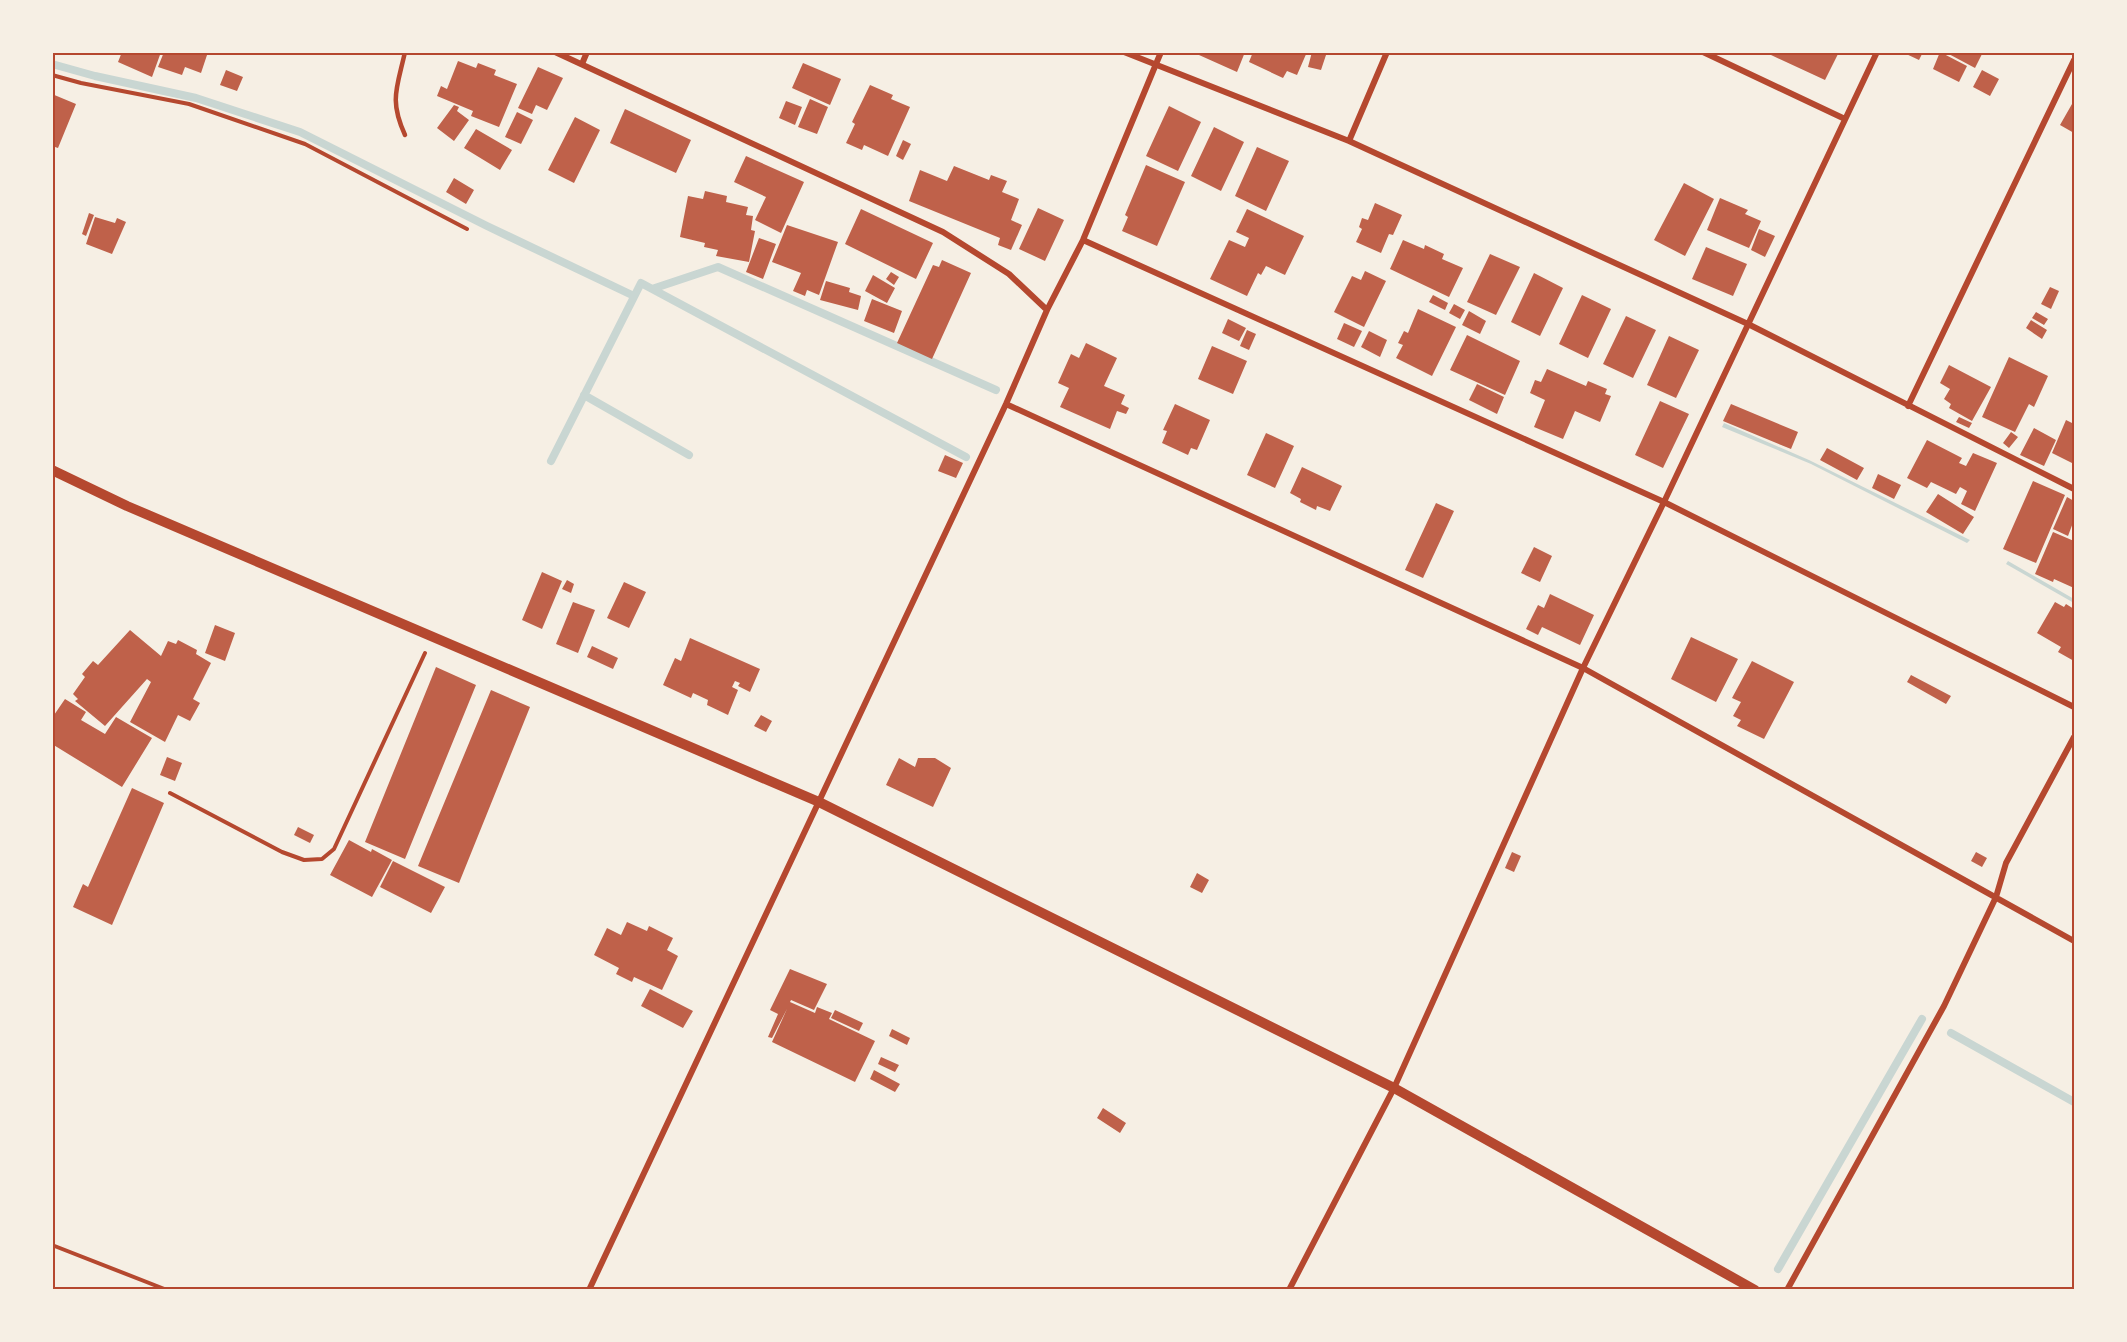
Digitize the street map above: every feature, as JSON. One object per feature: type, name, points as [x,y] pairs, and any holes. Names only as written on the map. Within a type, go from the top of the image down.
[{"type":"street","points":[[555,52],[943,232],[1009,274],[1047,310]]},
{"type":"street","points":[[582,64],[587,52]]},
{"type":"street","points":[[1124,52],[1349,141],[1748,324],[2074,489]]},
{"type":"street","points":[[589,1290],[1006,404],[1047,310],[1083,240],[1161,52]]},
{"type":"street","points":[[1349,141],[1387,52]]},
{"type":"street","points":[[1703,52],[1845,118]]},
{"type":"street","points":[[1289,1290],[1394,1088],[1583,668],[1877,52]]},
{"type":"street","points":[[1908,406],[2074,60]]},
{"type":"street","points":[[1083,240],[1664,502],[2074,707]]},
{"type":"street","points":[[1006,404],[1583,668],[2074,941]]},
{"type":"street","points":[[52,470],[127,506],[819,802],[1394,1088],[1755,1290]]},
{"type":"street","points":[[1787,1290],[1944,1005],[1996,897],[2006,863],[2074,737]]},
{"type":"lane","points":[[405,52],[395,94],[396,114],[405,135]]},
{"type":"path","points":[[52,75],[81,83],[189,104],[304,144],[467,229]]},
{"type":"path","points":[[170,793],[282,852],[304,860],[322,859],[334,849],[425,652]]},
{"type":"path","points":[[52,1245],[167,1290]]},
{"type":"shaded area","points":[[1724,423],[1809,460],[1970,540],[1967,543],[1811,464],[1722,427]]},
{"type":"shaded area","points":[[2008,561],[2074,599],[2074,603],[2006,564]]},
{"type":"building","points":[[122,52],[161,52],[152,77],[118,62]]},
{"type":"building","points":[[164,52],[208,52],[201,73],[185,67],[182,75],[158,67]]},
{"type":"building","points":[[1200,52],[1245,52],[1237,72],[1199,55]]},
{"type":"building","points":[[1253,52],[1307,52],[1297,75],[1287,71],[1283,78],[1249,62]]},
{"type":"building","points":[[1312,52],[1327,52],[1321,70],[1308,67]]},
{"type":"building","points":[[1772,52],[1839,52],[1825,80],[1771,55]]},
{"type":"building","points":[[1902,52],[1923,52],[1919,60]]},
{"type":"building","points":[[1940,52],[1967,66],[1959,82],[1933,69]]},
{"type":"building","points":[[1945,52],[1983,52],[1975,68]]},
{"type":"building","points":[[458,61],[476,68],[478,63],[496,70],[494,75],[517,84],[499,127],[471,116],[473,111],[437,96],[441,86],[447,89]]},
{"type":"building","points":[[803,63],[841,79],[830,105],[792,88]]},
{"type":"building","points":[[538,67],[563,78],[547,110],[536,105],[532,114],[518,108]]},
{"type":"building","points":[[226,70],[243,77],[237,91],[220,85]]},
{"type":"building","points":[[1982,70],[1999,79],[1990,96],[1973,87]]},
{"type":"building","points":[[870,85],[893,95],[891,99],[910,107],[888,156],[864,145],[862,150],[846,143],[855,124],[852,122]]},
{"type":"building","points":[[52,94],[76,104],[58,148],[52,146]]},
{"type":"building","points":[[810,99],[828,107],[817,134],[798,127]]},
{"type":"building","points":[[786,101],[802,107],[795,125],[779,118]]},
{"type":"building","points":[[2072,104],[2074,106],[2074,133],[2060,125]]},
{"type":"building","points":[[454,105],[459,107],[457,111],[469,120],[454,141],[437,128]]},
{"type":"building","points":[[1169,106],[1201,122],[1178,171],[1146,156]]},
{"type":"building","points":[[625,109],[691,140],[676,173],[610,143]]},
{"type":"building","points":[[517,112],[533,120],[521,144],[505,137]]},
{"type":"building","points":[[575,117],[600,130],[574,183],[548,170]]},
{"type":"building","points":[[1214,127],[1244,142],[1221,191],[1191,176]]},
{"type":"building","points":[[476,129],[512,150],[500,170],[464,148]]},
{"type":"building","points":[[903,140],[911,144],[903,160],[896,156]]},
{"type":"building","points":[[1257,147],[1289,161],[1266,211],[1235,196]]},
{"type":"building","points":[[746,156],[804,182],[781,233],[755,220],[766,197],[734,182]]},
{"type":"building","points":[[1146,165],[1185,182],[1157,246],[1122,231],[1128,217],[1125,215]]},
{"type":"building","points":[[954,166],[989,180],[991,175],[1007,181],[1002,192],[1019,199],[1011,220],[1022,225],[1011,250],[998,245],[1000,238],[909,201],[920,170],[947,181]]},
{"type":"building","points":[[454,178],[474,190],[466,204],[446,192]]},
{"type":"building","points":[[1684,183],[1714,199],[1685,256],[1654,240]]},
{"type":"building","points":[[705,191],[727,196],[726,202],[748,207],[746,215],[753,216],[751,230],[755,231],[749,262],[716,256],[718,250],[704,247],[705,243],[680,237],[688,196],[703,199]]},
{"type":"building","points":[[1720,198],[1748,210],[1745,214],[1761,221],[1749,248],[1707,230]]},
{"type":"building","points":[[1375,203],[1402,215],[1393,235],[1389,234],[1381,253],[1356,242],[1362,229],[1359,227],[1362,218],[1368,220]]},
{"type":"building","points":[[1038,208],[1064,220],[1045,261],[1019,249]]},
{"type":"building","points":[[861,209],[933,243],[916,279],[845,244]]},
{"type":"building","points":[[1247,209],[1304,236],[1285,275],[1266,266],[1261,275],[1258,273],[1247,296],[1210,279],[1229,240],[1245,247],[1249,238],[1236,232]]},
{"type":"building","points":[[89,213],[94,215],[86,236],[82,234]]},
{"type":"building","points":[[95,217],[115,223],[117,218],[126,222],[112,254],[86,244]]},
{"type":"building","points":[[787,225],[838,242],[819,295],[807,290],[805,296],[793,291],[801,273],[772,262]]},
{"type":"building","points":[[1759,229],[1775,236],[1765,257],[1751,250]]},
{"type":"building","points":[[759,238],[776,244],[763,279],[746,272]]},
{"type":"building","points":[[1403,240],[1424,249],[1425,245],[1444,254],[1442,259],[1463,268],[1449,297],[1390,269]]},
{"type":"building","points":[[1706,247],[1747,264],[1733,296],[1692,279]]},
{"type":"building","points":[[1490,254],[1520,267],[1496,315],[1467,302]]},
{"type":"building","points":[[942,260],[971,273],[932,359],[897,343],[933,265],[939,267]]},
{"type":"building","points":[[1365,271],[1386,281],[1364,327],[1334,312],[1352,276],[1361,280]]},
{"type":"building","points":[[891,272],[899,277],[894,285],[886,279]]},
{"type":"building","points":[[1534,273],[1563,288],[1540,336],[1511,322]]},
{"type":"building","points":[[873,275],[895,288],[887,303],[865,291]]},
{"type":"building","points":[[826,281],[850,288],[849,292],[861,296],[858,310],[820,300]]},
{"type":"building","points":[[2050,287],[2059,291],[2051,309],[2041,304]]},
{"type":"building","points":[[1433,295],[1448,303],[1445,310],[1429,302]]},
{"type":"building","points":[[1582,295],[1611,309],[1588,358],[1559,344]]},
{"type":"building","points":[[872,299],[902,311],[894,333],[864,321]]},
{"type":"building","points":[[1454,304],[1465,310],[1460,319],[1449,313]]},
{"type":"building","points":[[1418,309],[1456,327],[1432,376],[1396,358],[1403,345],[1398,343],[1404,331],[1408,333]]},
{"type":"building","points":[[1469,311],[1486,321],[1480,334],[1462,325]]},
{"type":"building","points":[[2036,312],[2048,319],[2044,325],[2032,318]]},
{"type":"building","points":[[1626,316],[1656,330],[1633,378],[1603,364]]},
{"type":"building","points":[[1228,319],[1246,328],[1239,341],[1222,333]]},
{"type":"building","points":[[2031,320],[2047,330],[2042,339],[2026,328]]},
{"type":"building","points":[[1344,323],[1362,331],[1354,347],[1337,339]]},
{"type":"building","points":[[1247,330],[1256,334],[1249,350],[1240,346]]},
{"type":"building","points":[[1369,331],[1387,340],[1380,357],[1361,347]]},
{"type":"building","points":[[1467,335],[1520,361],[1505,395],[1450,370]]},
{"type":"building","points":[[1669,336],[1699,350],[1676,398],[1647,385]]},
{"type":"building","points":[[1086,343],[1117,358],[1104,386],[1125,395],[1121,404],[1129,408],[1126,414],[1117,411],[1110,429],[1060,407],[1069,388],[1058,383],[1071,354],[1079,358]]},
{"type":"building","points":[[1212,346],[1247,361],[1233,394],[1198,379]]},
{"type":"building","points":[[2009,357],[2048,376],[2034,407],[2029,404],[2015,432],[1982,417]]},
{"type":"building","points":[[1949,365],[1991,387],[1972,421],[1949,408],[1951,404],[1944,399],[1950,389],[1940,383]]},
{"type":"building","points":[[1547,369],[1586,386],[1588,381],[1607,389],[1605,394],[1611,396],[1600,422],[1575,411],[1563,439],[1534,427],[1545,400],[1530,393],[1535,380],[1541,382]]},
{"type":"building","points":[[1477,384],[1504,397],[1497,414],[1469,400]]},
{"type":"building","points":[[1660,401],[1689,414],[1663,468],[1635,455]]},
{"type":"building","points":[[1175,404],[1210,420],[1197,450],[1191,448],[1188,455],[1162,443],[1167,431],[1163,430]]},
{"type":"building","points":[[1731,404],[1798,432],[1791,449],[1723,421]]},
{"type":"building","points":[[1959,417],[1972,423],[1969,428],[1956,422]]},
{"type":"building","points":[[2066,420],[2074,424],[2074,464],[2052,453]]},
{"type":"building","points":[[2034,428],[2056,440],[2044,466],[2020,455]]},
{"type":"building","points":[[2011,432],[2018,437],[2009,448],[2003,443]]},
{"type":"building","points":[[1266,433],[1294,446],[1275,488],[1247,475]]},
{"type":"building","points":[[1927,440],[1962,458],[1959,463],[1966,466],[1973,453],[1997,463],[1975,511],[1961,504],[1967,491],[1960,487],[1956,494],[1931,482],[1927,488],[1907,478]]},
{"type":"building","points":[[1827,448],[1864,468],[1857,480],[1820,460]]},
{"type":"building","points":[[945,455],[963,463],[956,478],[938,471]]},
{"type":"building","points":[[1302,467],[1342,486],[1330,511],[1317,506],[1316,510],[1300,502],[1301,499],[1290,493]]},
{"type":"building","points":[[1878,474],[1901,485],[1894,499],[1872,488]]},
{"type":"building","points":[[2033,481],[2065,495],[2036,563],[2003,549]]},
{"type":"building","points":[[1938,494],[1974,517],[1963,534],[1926,512]]},
{"type":"building","points":[[2067,497],[2074,501],[2074,520],[2068,536],[2053,529]]},
{"type":"building","points":[[1436,503],[1454,511],[1423,578],[1405,570]]},
{"type":"building","points":[[2053,532],[2074,541],[2074,588],[2035,574]]},
{"type":"building","points":[[1534,547],[1552,556],[1540,582],[1521,573]]},
{"type":"building","points":[[542,572],[562,581],[542,629],[522,620]]},
{"type":"building","points":[[567,580],[574,584],[571,593],[562,589]]},
{"type":"building","points":[[624,582],[646,592],[629,628],[607,618]]},
{"type":"building","points":[[1550,594],[1594,615],[1580,645],[1542,627],[1538,635],[1526,629],[1538,605],[1544,608]]},
{"type":"building","points":[[573,602],[595,610],[578,653],[556,644]]},
{"type":"building","points":[[2055,602],[2064,607],[2066,604],[2074,609],[2074,661],[2058,652],[2061,647],[2037,633]]},
{"type":"building","points":[[215,625],[235,633],[225,661],[205,653]]},
{"type":"building","points":[[130,630],[161,656],[168,641],[176,644],[178,640],[197,650],[196,654],[211,663],[193,699],[200,703],[190,721],[178,715],[165,742],[130,722],[151,682],[147,679],[105,726],[75,701],[78,699],[73,694],[85,677],[82,674],[93,661],[98,665]]},
{"type":"building","points":[[1691,637],[1738,659],[1716,702],[1671,679]]},
{"type":"building","points":[[690,638],[760,669],[750,692],[738,686],[740,683],[735,681],[732,687],[738,690],[728,715],[707,705],[708,700],[693,693],[691,698],[663,685],[675,658],[681,661]]},
{"type":"building","points":[[592,646],[618,658],[613,669],[587,657]]},
{"type":"building","points":[[1752,661],[1794,682],[1764,739],[1737,726],[1741,720],[1733,716],[1741,702],[1732,698]]},
{"type":"building","points":[[436,667],[476,685],[405,859],[365,842]]},
{"type":"building","points":[[1911,675],[1951,696],[1946,704],[1907,682]]},
{"type":"building","points":[[491,690],[530,707],[459,883],[418,866]]},
{"type":"building","points":[[65,699],[86,712],[81,720],[105,734],[116,717],[152,738],[122,787],[52,744],[52,718]]},
{"type":"building","points":[[761,715],[772,721],[766,732],[754,726]]},
{"type":"building","points":[[167,757],[182,763],[175,781],[160,775]]},
{"type":"building","points":[[899,758],[915,767],[918,758],[935,758],[951,768],[933,807],[886,785]]},
{"type":"building","points":[[132,788],[164,803],[112,925],[73,907],[83,884],[88,887]]},
{"type":"building","points":[[298,827],[314,835],[310,843],[294,835]]},
{"type":"building","points":[[349,840],[392,860],[372,897],[330,875]]},
{"type":"building","points":[[1512,852],[1521,856],[1514,872],[1505,868]]},
{"type":"building","points":[[1976,852],[1987,858],[1982,867],[1971,861]]},
{"type":"building","points":[[393,861],[445,887],[431,913],[380,887]]},
{"type":"building","points":[[1197,873],[1209,880],[1202,893],[1190,887]]},
{"type":"building","points":[[627,922],[647,931],[649,926],[673,938],[667,950],[678,956],[662,990],[634,977],[632,982],[616,974],[619,968],[594,955],[607,928],[621,935]]},
{"type":"building","points":[[790,969],[827,984],[814,1010],[791,1000],[790,1002],[815,1013],[817,1007],[832,1013],[829,1019],[875,1041],[855,1082],[772,1042],[787,1009],[772,1038],[768,1037],[778,1014],[770,1010]]},
{"type":"building","points":[[650,989],[693,1011],[683,1028],[641,1006]]},
{"type":"building","points":[[835,1010],[863,1023],[859,1031],[831,1018]]},
{"type":"building","points":[[892,1029],[910,1038],[907,1045],[889,1036]]},
{"type":"building","points":[[881,1057],[899,1065],[895,1072],[878,1064]]},
{"type":"building","points":[[874,1070],[900,1084],[895,1092],[870,1079]]},
{"type":"building","points":[[1103,1108],[1126,1123],[1120,1133],[1097,1118]]},
{"type":"waterway","points":[[52,64],[196,98],[300,132],[487,226],[634,296]]},
{"type":"waterway","points":[[652,289],[718,267],[996,390]]},
{"type":"waterway","points":[[551,461],[641,283],[966,457]]},
{"type":"waterway","points":[[584,395],[689,455]]},
{"type":"waterway","points":[[1778,1269],[1922,1019]]},
{"type":"waterway","points":[[1951,1033],[2074,1102]]}]
